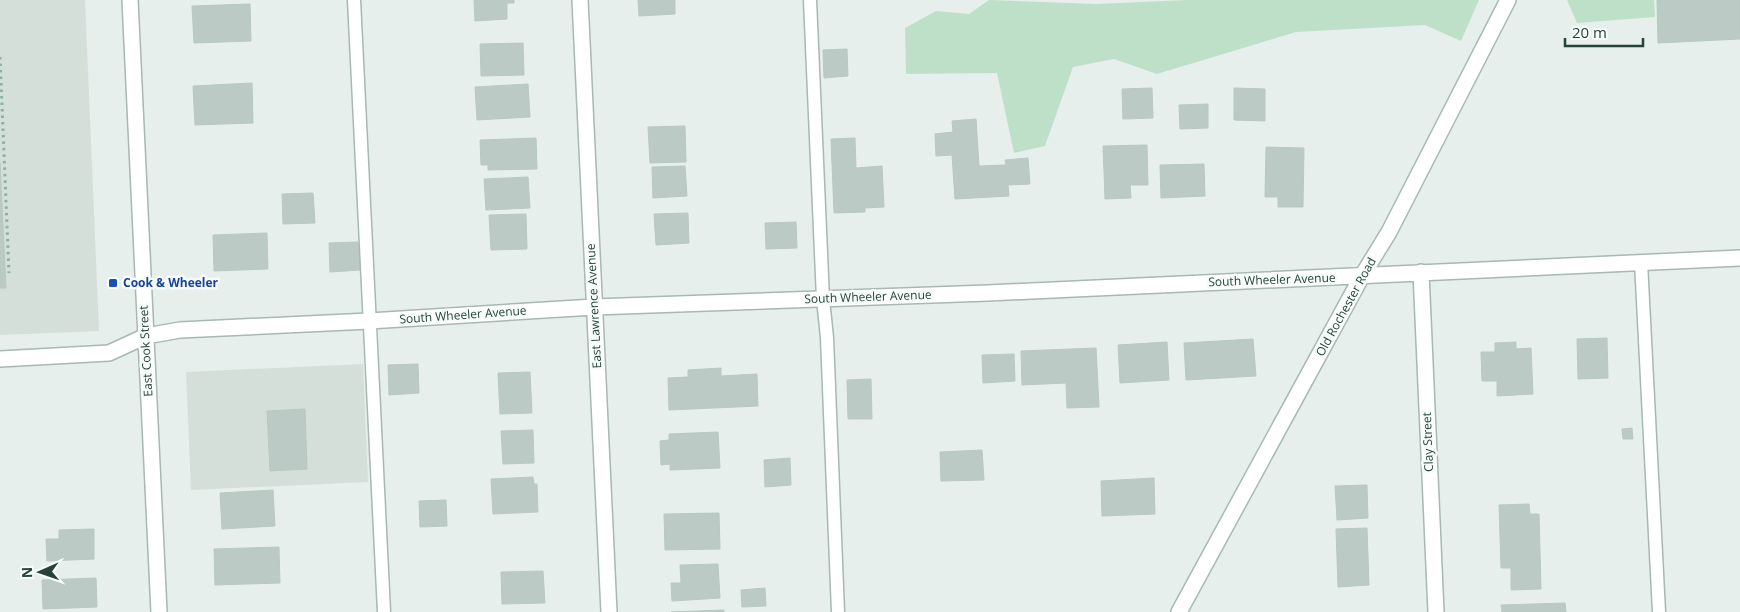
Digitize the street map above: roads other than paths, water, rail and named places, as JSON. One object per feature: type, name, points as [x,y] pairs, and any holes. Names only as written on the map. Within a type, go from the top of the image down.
[{"type":"street","name":"East Cook Street","points":[[130,0],[158,612]]},
{"type":"street","name":"East Lawrence Avenue","points":[[580,0],[609,612]]},
{"type":"street","name":"Old Rochester Road","points":[[1179,612],[1362,276],[1389,232],[1508,0]]},
{"type":"street","name":"South Wheeler Avenue","points":[[0,359],[109,353],[146,336],[180,330],[594,307],[1362,276],[1740,258]]},
{"type":"street","name":"Clay Street","points":[[1421,272],[1436,612]]},
{"type":"lane","points":[[354,0],[384,612]]},
{"type":"lane","points":[[810,0],[823,299],[827,338],[838,612]]},
{"type":"lane","points":[[1641,262],[1659,612]]},
{"type":"place","name":"Cook & Wheeler","points":[[113,283]]}]
